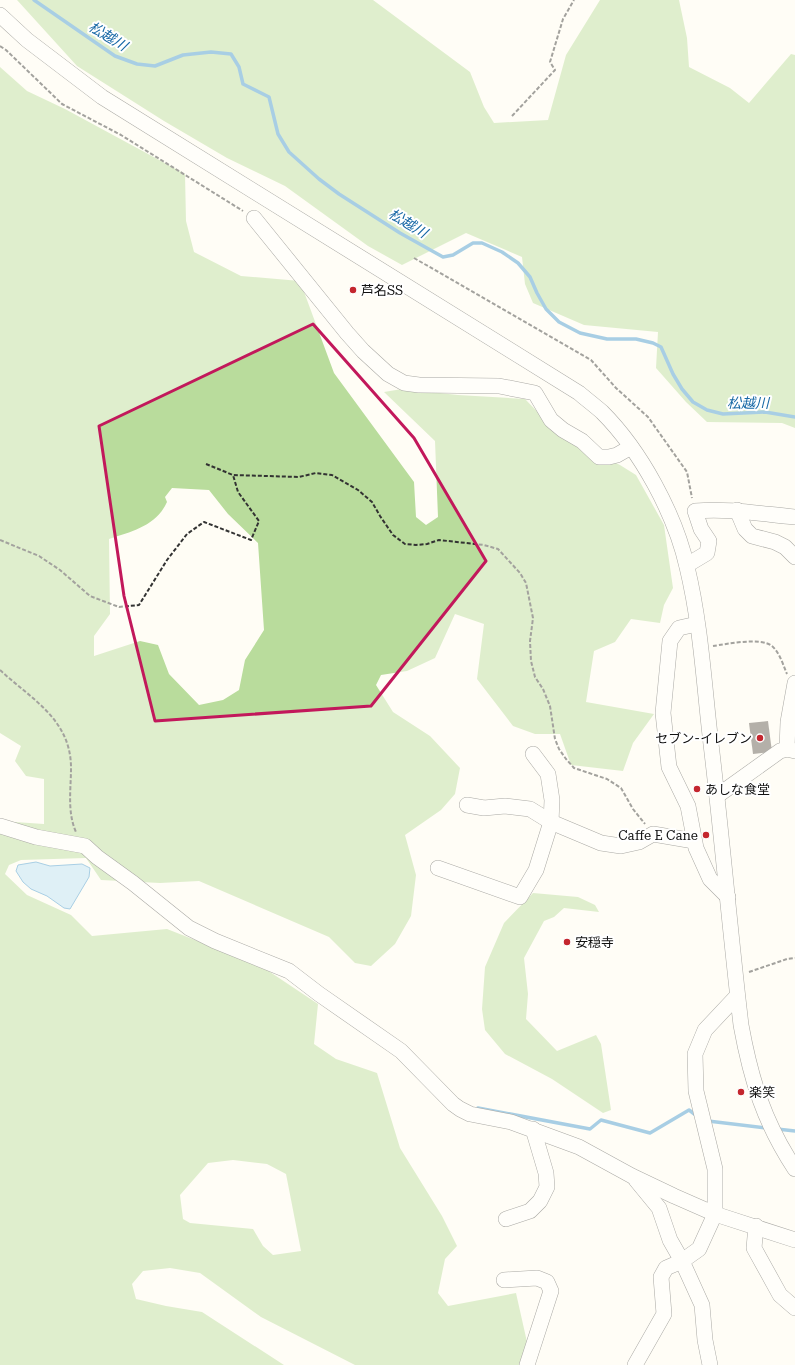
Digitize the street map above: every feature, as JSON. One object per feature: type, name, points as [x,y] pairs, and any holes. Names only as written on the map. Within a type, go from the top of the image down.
[{"type":"street","points":[[0,15],[27,40],[102,97],[579,393],[602,413],[630,447],[650,475],[664,502],[687,566],[697,624],[728,897],[737,996],[746,1056],[757,1093],[768,1122],[795,1169]]},
{"type":"street","points":[[254,218],[347,333],[363,351],[388,374],[404,383],[419,385],[499,386],[535,393],[551,420],[563,430],[582,441],[599,457],[610,457],[617,455],[630,447]]},
{"type":"street","points":[[687,566],[707,553],[709,541],[702,530],[695,511],[712,509],[738,510],[795,517]]},
{"type":"street","points":[[738,510],[745,529],[752,536],[775,542],[785,547],[795,557]]},
{"type":"street","points":[[697,624],[679,628],[670,641],[663,713],[669,767],[688,806],[696,848],[710,879],[728,897]]},
{"type":"street","points":[[717,796],[780,751],[791,750],[788,722],[794,685]]},
{"type":"street","points":[[438,868],[520,897],[536,870],[551,822],[552,800],[548,774],[533,754]]},
{"type":"street","points":[[467,805],[484,808],[505,806],[530,809],[551,822],[601,843],[621,846],[639,842],[653,834],[694,841]]},
{"type":"street","points":[[0,826],[36,837],[85,846],[97,857],[189,928],[215,941],[289,971],[318,994],[401,1051],[453,1104],[460,1109],[470,1114],[511,1122],[533,1129],[579,1147],[632,1176],[715,1214],[756,1226],[795,1240]]},
{"type":"street","points":[[636,1365],[664,1314],[661,1277],[666,1268],[682,1261],[699,1249],[715,1214],[715,1169],[696,1091],[695,1054],[705,1030],[737,996]]},
{"type":"street","points":[[506,1219],[530,1211],[540,1201],[547,1187],[546,1173],[533,1129]]},
{"type":"street","points":[[632,1176],[659,1208],[670,1240],[682,1261],[702,1305],[705,1340],[710,1365]]},
{"type":"street","points":[[756,1226],[754,1248],[780,1295],[795,1308]]},
{"type":"street","points":[[504,1280],[537,1278],[547,1282],[551,1291],[527,1365]]},
{"type":"path","points":[[512,116],[556,70],[550,62],[563,19],[574,0]]},
{"type":"path","points":[[0,46],[62,104],[122,135],[254,218]]},
{"type":"path","points":[[414,258],[591,360],[616,388],[648,417],[687,472],[695,511]]},
{"type":"path","points":[[206,464],[233,475],[299,477],[316,473],[332,475],[358,490],[372,502],[392,535],[405,544],[422,544],[439,540],[484,545],[498,549],[520,573],[526,583],[533,618],[530,641],[530,662],[534,677],[543,690],[550,706],[554,738],[559,749],[574,768],[607,779],[621,788],[633,809],[653,834]]},
{"type":"path","points":[[0,540],[39,556],[60,570],[90,596],[119,607],[139,606],[167,560],[187,534],[204,522],[251,540],[259,521],[238,492],[233,475]]},
{"type":"path","points":[[700,648],[739,642],[757,642],[771,646],[779,655],[794,685]]},
{"type":"path","points":[[0,670],[53,717],[62,733],[68,748],[71,764],[70,814],[72,825],[78,837],[85,846]]},
{"type":"path","points":[[736,977],[787,959],[795,958]]},
{"type":"highlighted area","points":[[313,324],[414,438],[486,561],[371,706],[155,721],[124,596],[99,426]]},
{"type":"green space","points":[[17,0],[373,0],[470,72],[484,107],[494,123],[548,120],[566,55],[600,0],[679,0],[687,38],[689,67],[730,88],[749,103],[791,54],[795,55],[795,428],[782,423],[707,422],[686,402],[656,368],[658,332],[584,325],[533,303],[525,284],[522,257],[466,233],[402,265],[368,246],[285,186],[227,158],[164,121],[77,66]]},
{"type":"green space","points":[[0,67],[27,91],[65,109],[185,174],[186,221],[194,252],[241,276],[300,281],[334,373],[414,482],[416,517],[426,525],[438,517],[435,441],[384,392],[402,389],[458,395],[525,399],[561,436],[620,465],[636,475],[664,525],[673,588],[664,605],[660,623],[631,619],[615,642],[594,651],[586,702],[654,714],[633,743],[623,771],[571,765],[560,734],[535,734],[513,726],[477,679],[484,624],[455,614],[435,658],[407,671],[381,675],[376,685],[393,712],[430,736],[460,768],[455,794],[441,810],[405,835],[416,875],[411,916],[395,944],[371,966],[355,963],[329,937],[199,881],[160,883],[101,880],[86,858],[21,860],[9,865],[5,874],[27,895],[71,915],[92,936],[167,929],[261,966],[318,1004],[314,1044],[336,1059],[377,1073],[400,1148],[442,1216],[457,1246],[445,1259],[438,1293],[448,1306],[516,1293],[527,1342],[522,1365],[355,1365],[261,1317],[200,1273],[170,1268],[143,1271],[132,1284],[136,1299],[202,1312],[284,1365],[0,1365],[0,821],[44,824],[44,779],[26,776],[15,761],[21,746],[0,733]],"holes":[[[172,488],[209,490],[228,514],[258,543],[264,630],[245,660],[239,690],[223,700],[199,705],[169,674],[158,645],[140,641],[94,656],[94,636],[110,614],[109,539],[135,530],[157,517],[167,502],[165,497]],[[233,1160],[267,1164],[286,1174],[301,1251],[273,1255],[263,1246],[253,1229],[190,1223],[183,1219],[180,1195],[208,1163]]]},
{"type":"green space","points":[[533,893],[578,897],[595,905],[599,912],[564,908],[554,917],[544,921],[524,958],[528,994],[526,1019],[557,1051],[596,1035],[601,1044],[611,1110],[603,1113],[552,1079],[505,1054],[485,1030],[482,1009],[485,967],[504,923]]},
{"type":"water","points":[[36,862],[50,866],[82,864],[90,868],[89,877],[70,909],[64,908],[47,896],[31,889],[23,882],[16,871],[18,865]]},
{"type":"building","name":"セブン-イレブン","points":[[768,721],[772,752],[753,754],[749,723]]},
{"type":"waterway","name":"松越川","points":[[34,0],[115,56],[137,64],[155,66],[183,55],[211,52],[231,54],[239,67],[243,84],[269,97],[278,134],[289,152],[319,179],[339,194],[400,233],[443,257],[453,255],[473,243],[482,243],[502,252],[518,263],[530,277],[546,309],[559,322],[580,333],[607,339],[636,339],[653,343],[661,347],[673,374],[682,389],[693,402],[707,410],[723,414],[765,412],[795,417]]},
{"type":"waterway","points":[[478,1108],[590,1129],[601,1120],[650,1133],[689,1110],[697,1116]]},
{"type":"waterway","points":[[708,1121],[767,1128]]},
{"type":"waterway","points":[[777,1129],[795,1131]]},
{"type":"place","name":"芦名SS","points":[[353,290]]},
{"type":"place","name":"セブン-イレブン","points":[[760,738]]},
{"type":"place","name":"あしな食堂","points":[[697,789]]},
{"type":"place","name":"Caffe E Cane","points":[[706,835]]},
{"type":"place","name":"安穏寺","points":[[567,942]]},
{"type":"place","name":"楽笑","points":[[741,1092]]}]
